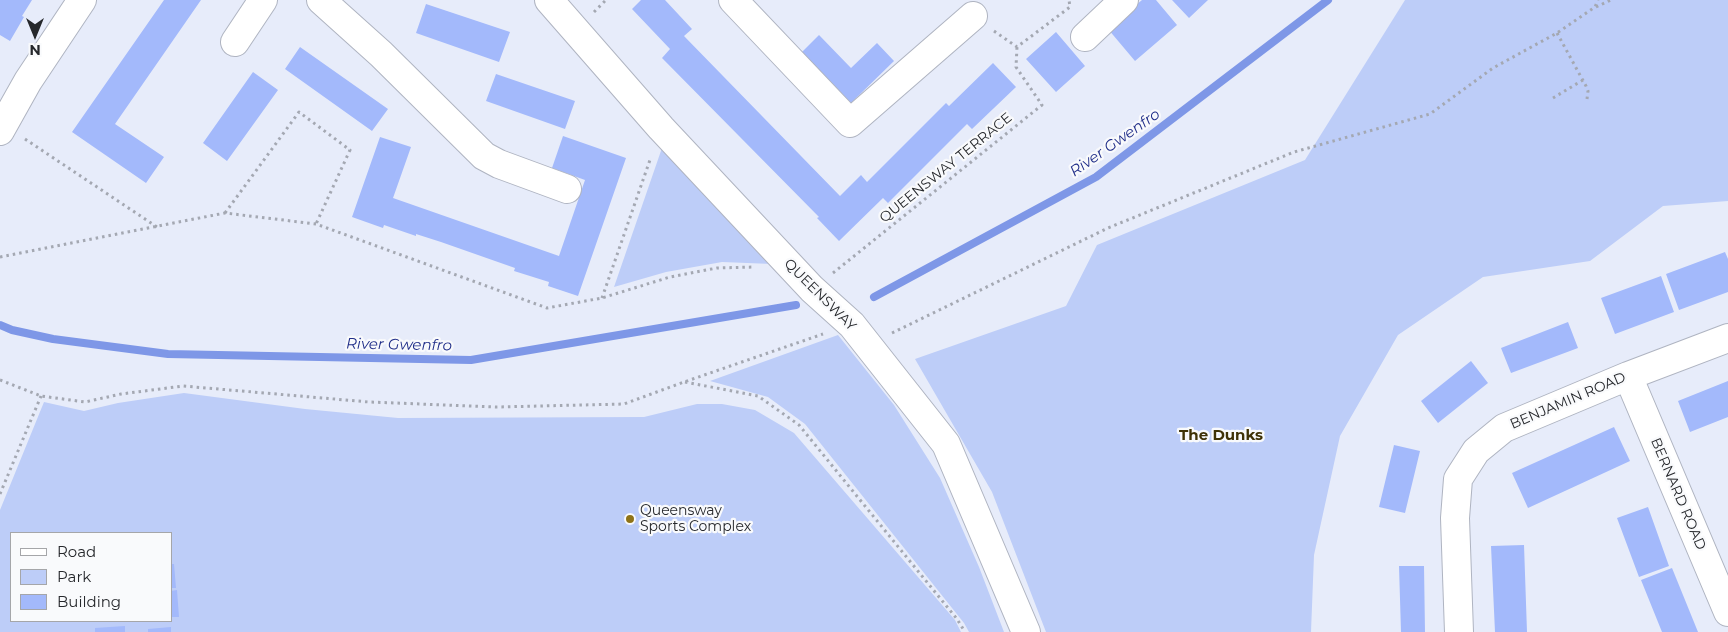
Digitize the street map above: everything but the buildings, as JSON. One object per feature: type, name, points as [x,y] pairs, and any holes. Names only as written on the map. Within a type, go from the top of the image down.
[{"type":"street","points":[[2,128],[28,81],[82,0]]},
{"type":"street","points":[[235,42],[263,0]]},
{"type":"street","points":[[321,0],[381,54],[484,156],[498,164],[568,189]]},
{"type":"street","name":"QUEENSWAY","points":[[550,0],[661,128],[812,289],[860,334],[946,444],[1026,632]]},
{"type":"street","points":[[733,0],[850,123],[973,16]]},
{"type":"street","points":[[1085,37],[1124,0]]},
{"type":"street","name":"BENJAMIN ROAD","points":[[1458,632],[1456,499],[1458,479],[1476,451],[1504,428],[1628,376],[1728,338]]},
{"type":"street","name":"BERNARD ROAD","points":[[1628,376],[1728,612]]},
{"type":"path","points":[[973,16],[1018,47],[1070,7],[1069,0]]},
{"type":"path","points":[[1595,7],[1598,0]]},
{"type":"path","points":[[0,380],[41,396],[85,402],[121,394],[183,386],[369,402],[497,407],[624,404],[684,382],[860,334],[1108,228],[1294,152],[1430,114],[1493,68],[1557,33],[1595,7],[1611,0]]},
{"type":"path","points":[[1557,33],[1583,80],[1588,91],[1587,99]]},
{"type":"path","name":"QUEENSWAY TERRACE","points":[[812,289],[1042,105],[1016,67],[1018,47]]},
{"type":"path","points":[[1553,98],[1583,80]]},
{"type":"path","points":[[225,213],[299,112],[350,150],[316,224]]},
{"type":"path","points":[[2,128],[158,227]]},
{"type":"path","points":[[602,298],[661,128]]},
{"type":"path","points":[[0,258],[225,213],[316,224],[548,308],[602,298],[689,273],[717,268],[757,267]]},
{"type":"path","points":[[684,382],[758,396],[799,425],[958,619],[965,632]]},
{"type":"path","points":[[0,494],[41,396]]},
{"type":"green space","points":[[1405,0],[1728,0],[1728,201],[1663,206],[1590,261],[1483,277],[1398,335],[1340,436],[1314,555],[1311,632],[1046,632],[992,492],[915,359],[1066,306],[1097,245],[1305,160]]},
{"type":"green space","points":[[663,145],[772,264],[722,262],[666,272],[614,287]]},
{"type":"green space","points":[[838,335],[894,405],[940,478],[979,567],[1004,632],[969,632],[964,623],[805,424],[768,397],[710,381]]},
{"type":"green space","name":"Queensway Sports Complex","points":[[184,393],[305,409],[398,418],[644,417],[697,404],[722,404],[755,410],[794,433],[955,620],[961,632],[0,632],[0,510],[44,402],[84,411],[118,403]]},
{"type":"waterway","name":"River Gwenfro","points":[[874,297],[1096,177],[1328,0]]},
{"type":"waterway","name":"River Gwenfro","points":[[0,325],[12,330],[53,339],[168,354],[471,360],[796,305]]},
{"type":"place","name":"Queensway Sports Complex","points":[[630,519]]},
{"type":"district","name":"The Dunks","points":[[1221,436]]}]
